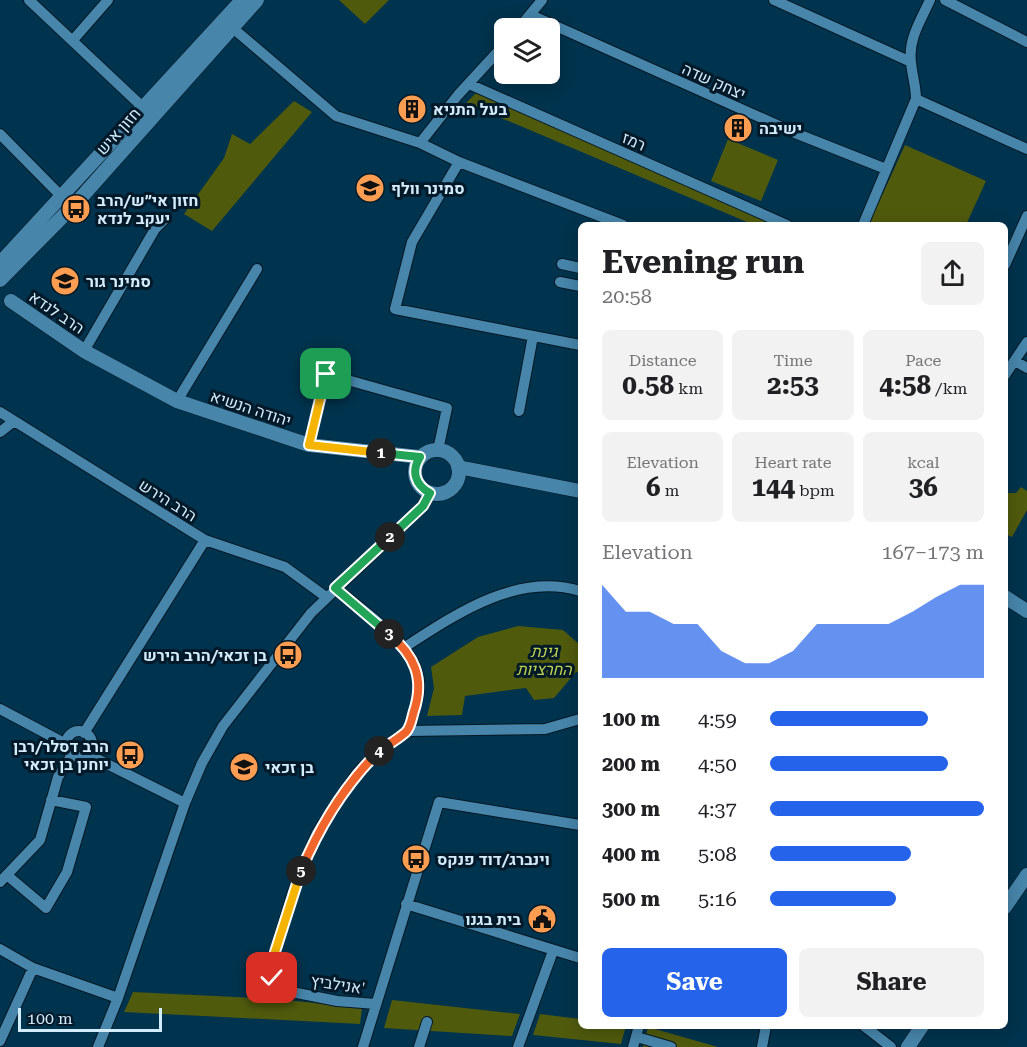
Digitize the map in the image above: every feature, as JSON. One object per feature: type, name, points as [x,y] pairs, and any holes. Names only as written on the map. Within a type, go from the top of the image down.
[{"type":"street","points":[[29,0],[153,117]]},
{"type":"street","points":[[73,40],[108,0]]},
{"type":"street","name":"חזון איש","points":[[0,280],[72,207],[153,117],[228,25],[242,0]]},
{"type":"street","name":"חזון איש","points":[[0,263],[142,107],[257,0]]},
{"type":"street","points":[[528,18],[542,0]]},
{"type":"street","points":[[774,0],[911,62]]},
{"type":"street","points":[[864,222],[916,99],[916,82],[911,62],[912,39],[930,0]]},
{"type":"street","points":[[945,0],[1027,42]]},
{"type":"street","name":"יצחק שדה","points":[[531,15],[778,126],[886,169]]},
{"type":"street","points":[[228,25],[336,116],[420,143],[459,162],[615,222]]},
{"type":"street","points":[[420,143],[494,56]]},
{"type":"street","name":"רמז","points":[[469,84],[780,222]]},
{"type":"street","points":[[916,99],[1027,149]]},
{"type":"street","points":[[0,134],[72,207]]},
{"type":"street","points":[[459,162],[412,242],[395,309],[578,345]]},
{"type":"street","points":[[1008,258],[1027,216]]},
{"type":"street","points":[[84,351],[155,229],[166,218]]},
{"type":"street","points":[[562,264],[578,268]]},
{"type":"street","points":[[177,401],[257,269]]},
{"type":"street","points":[[560,282],[578,286]]},
{"type":"street","name":"הרב לנדא","points":[[11,301],[84,351]]},
{"type":"street","points":[[519,411],[533,336]]},
{"type":"street","points":[[1008,371],[1027,342]]},
{"type":"street","name":"יהודה הנשיא","points":[[84,351],[177,401],[309,445],[420,457]]},
{"type":"street","points":[[1016,361],[1027,368]]},
{"type":"street","points":[[309,445],[326,374],[447,408],[438,450]]},
{"type":"street","name":"הרב הירש","points":[[0,412],[205,540],[285,567],[326,597]]},
{"type":"street","points":[[0,432],[14,421]]},
{"type":"street","points":[[438,450],[451,455],[459,474],[452,488],[438,494],[430,493],[418,484],[415,478],[416,463],[420,457],[438,450]]},
{"type":"street","points":[[458,467],[578,491]]},
{"type":"street","points":[[98,1047],[118,998],[185,803],[202,763],[223,726],[310,613],[423,506],[430,493]]},
{"type":"street","points":[[66,744],[72,734],[84,733],[102,708],[205,540]]},
{"type":"street","points":[[405,647],[454,615],[495,596],[543,586],[566,587],[578,590]]},
{"type":"street","points":[[335,588],[405,647],[414,660],[419,681],[418,699],[408,731],[472,732],[545,729],[578,720]]},
{"type":"street","points":[[1008,599],[1027,611]]},
{"type":"street","points":[[0,709],[66,744],[72,755],[80,757],[87,754],[92,742],[84,733]]},
{"type":"street","name":"אנילביץ'","points":[[376,1004],[338,1001],[277,989],[272,984],[275,952],[293,892],[317,833],[357,773],[380,750],[408,731]]},
{"type":"street","points":[[87,754],[185,803]]},
{"type":"street","points":[[51,800],[86,807],[67,872],[46,909],[4,879],[40,840],[48,822],[51,800],[58,777],[72,755]]},
{"type":"street","points":[[363,1047],[439,802],[578,825]]},
{"type":"street","points":[[1008,903],[1027,875]]},
{"type":"street","points":[[406,904],[578,957]]},
{"type":"street","points":[[0,949],[33,968],[118,998]]},
{"type":"street","points":[[518,1047],[553,951]]},
{"type":"street","points":[[7,1047],[0,1042],[33,968]]},
{"type":"street","points":[[419,1047],[427,1022]]},
{"type":"street","points":[[762,1047],[765,1029]]},
{"type":"street","points":[[868,1029],[891,1047]]},
{"type":"street","points":[[908,1047],[920,1029]]},
{"type":"street","points":[[636,1037],[671,1047]]},
{"type":"green space","points":[[339,0],[389,0],[365,24]]},
{"type":"green space","points":[[477,92],[773,222],[747,222],[466,103]]},
{"type":"green space","points":[[294,101],[312,112],[212,231],[184,214],[224,158],[232,134],[250,144]]},
{"type":"green space","points":[[728,139],[778,160],[761,201],[711,181]]},
{"type":"green space","points":[[905,145],[986,181],[967,222],[870,222]]},
{"type":"green space","points":[[1021,487],[1027,491],[1027,510],[1012,537],[1008,535],[1008,493],[1016,493]]},
{"type":"green space","name":"גינת החרציות","points":[[518,626],[563,630],[578,643],[578,672],[554,698],[534,700],[526,688],[465,696],[462,715],[427,716],[434,688],[431,667],[478,637]]},
{"type":"green space","points":[[133,992],[277,999],[362,1008],[360,1024],[124,1012]]},
{"type":"green space","points":[[392,1000],[520,1014],[512,1036],[384,1028]]},
{"type":"green space","points":[[540,1014],[578,1019],[578,1029],[625,1029],[621,1044],[533,1035]]},
{"type":"green space","points":[[648,1029],[655,1029],[718,1047],[643,1047]]},
{"type":"place","name":"בעל התניא","points":[[412,109]]},
{"type":"place","name":"ישיבה","points":[[738,128]]},
{"type":"place","name":"סמינר וולף","points":[[370,188]]},
{"type":"place","name":"חזון אי״ש/הרב יעקב לנדא","points":[[76,209]]},
{"type":"place","name":"סמינר גור","points":[[65,281]]},
{"type":"place","name":"בן זכאי/הרב הירש","points":[[288,655]]},
{"type":"place","name":"הרב דסלר/רבן יוחנן בן זכאי","points":[[130,755]]},
{"type":"place","name":"בן זכאי","points":[[244,767]]},
{"type":"place","name":"וינברג/דוד פנקס","points":[[416,859]]},
{"type":"place","name":"בית בגנו","points":[[542,919]]},
{"type":"route","points":[[272,978],[275,952],[293,892],[317,833],[357,773],[380,750],[408,731],[418,699],[419,681],[414,660],[405,647],[335,588],[423,506],[430,493],[418,484],[415,478],[414,470],[420,457],[309,445],[326,374]]}]
